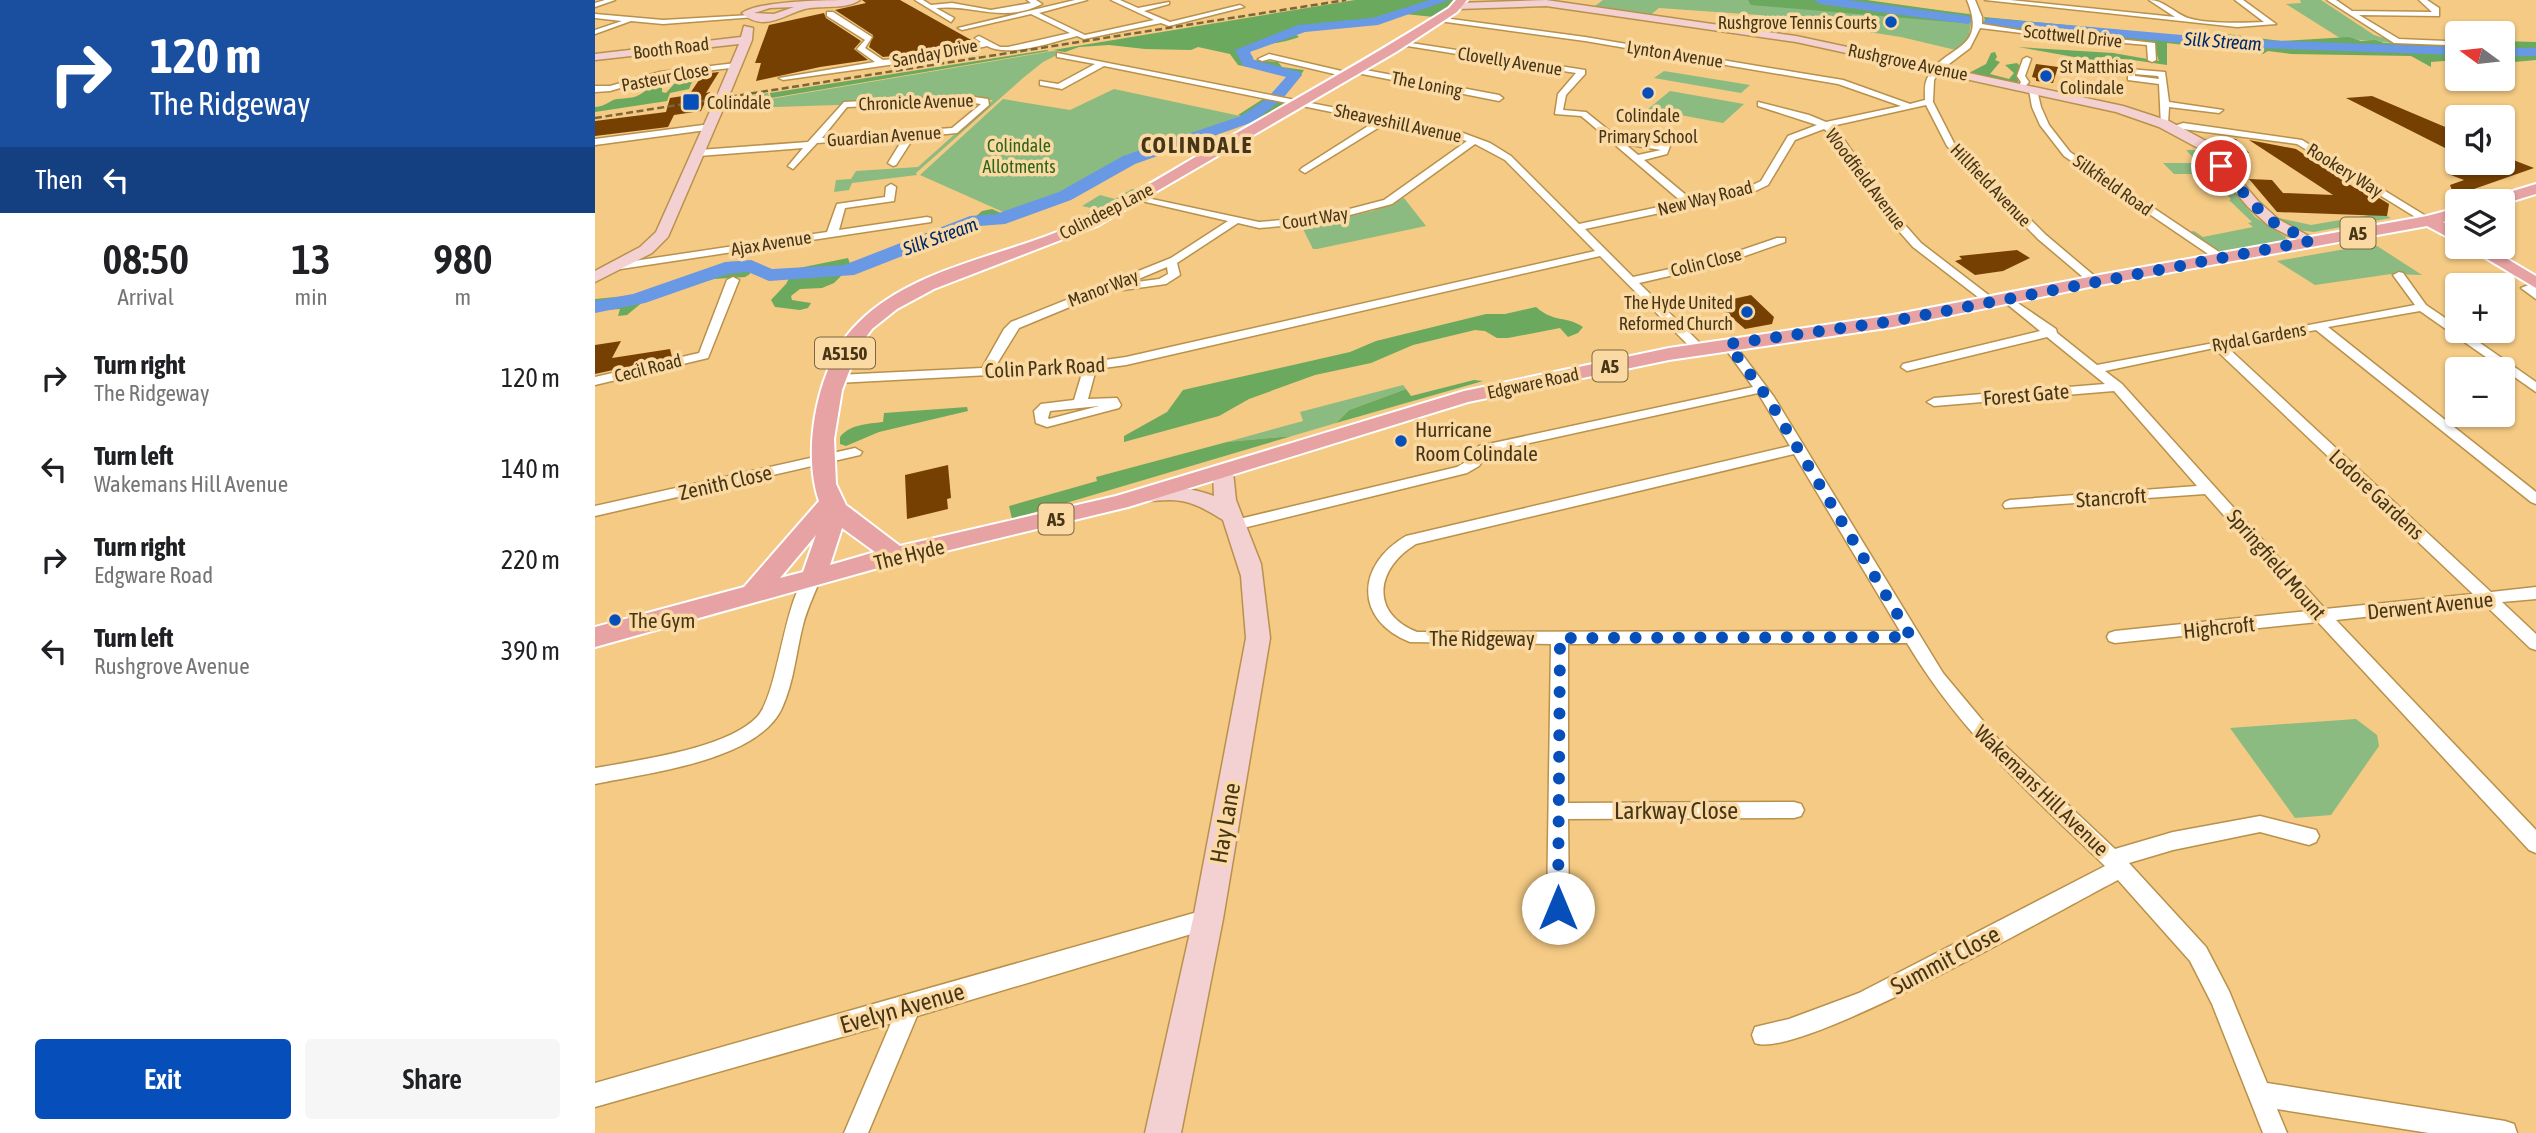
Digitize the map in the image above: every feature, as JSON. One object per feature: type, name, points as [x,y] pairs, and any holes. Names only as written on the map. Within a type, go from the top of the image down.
[{"type":"main road","name":"Colindeep Lane","points":[[835,507],[825,484],[822,460],[825,427],[843,357],[857,334],[873,317],[904,297],[972,267],[1083,227],[1401,43],[1460,3]]},
{"type":"main road","points":[[2515,195],[2536,189]]},
{"type":"main road","name":"A5","points":[[2429,221],[2445,216]]},
{"type":"main road","name":"Edgware Road","points":[[1223,472],[1464,397],[1699,349],[1893,321],[2094,281],[2429,221]]},
{"type":"main road","points":[[2429,221],[2445,230]]},
{"type":"main road","points":[[2495,259],[2536,284]]},
{"type":"main road","name":"The Hyde","points":[[595,637],[813,580],[896,555],[1046,522],[1223,472]]},
{"type":"main road","points":[[835,507],[877,543],[896,555]]},
{"type":"main road","points":[[813,580],[835,507]]},
{"type":"main road","points":[[752,595],[835,507]]},
{"type":"street","points":[[596,5],[612,0]]},
{"type":"street","points":[[595,277],[646,250],[663,234],[671,209],[699,153],[736,65],[752,14],[765,0]]},
{"type":"street","points":[[595,16],[630,21],[720,18],[855,0]]},
{"type":"street","points":[[918,0],[951,20]]},
{"type":"street","points":[[930,7],[953,3],[985,12],[1004,11],[1038,4],[1031,0]]},
{"type":"street","points":[[1079,34],[999,49],[962,28],[1084,0]]},
{"type":"street","points":[[1114,0],[1169,24],[1240,7]]},
{"type":"street","points":[[1929,102],[1930,80],[1938,68],[1967,46],[1978,23],[1971,0]]},
{"type":"street","points":[[1989,0],[2237,25],[2272,24],[2238,0]]},
{"type":"street","points":[[2153,0],[2183,16],[2184,20]]},
{"type":"street","points":[[2331,0],[2397,41],[2445,43]]},
{"type":"street","points":[[2350,13],[2436,14],[2436,10],[2423,0]]},
{"type":"street","points":[[1138,10],[1167,3]]},
{"type":"street","name":"Rushgrove Avenue","points":[[1460,3],[1546,3],[1796,39],[2119,109],[2169,126],[2203,145],[2253,204],[2273,222],[2310,241]]},
{"type":"street","name":"Booth Road","points":[[595,57],[747,34],[791,7]]},
{"type":"street","points":[[1032,12],[1084,37],[1162,21]]},
{"type":"street","name":"Sanday Drive","points":[[830,13],[869,38],[861,48],[882,63],[924,58],[989,43]]},
{"type":"street","name":"Lynton Avenue","points":[[1439,19],[1573,37],[1840,82],[1907,106]]},
{"type":"street","points":[[595,32],[630,21]]},
{"type":"street","name":"Scottwell Drive","points":[[1978,23],[2062,39],[2089,38],[2151,43],[2152,60]]},
{"type":"street","name":"Clovelly Avenue","points":[[1401,43],[1582,72],[1562,94],[1558,112],[1583,114],[1616,140]]},
{"type":"street","name":"Sheaveshill Avenue","points":[[1060,55],[1474,140],[1509,158],[1699,349]]},
{"type":"street","name":"The Loning","points":[[1262,59],[1269,56],[1499,98]]},
{"type":"street","points":[[2026,89],[2021,76],[2027,59]]},
{"type":"street","points":[[783,78],[882,63]]},
{"type":"street","points":[[1043,83],[1059,87],[1104,63]]},
{"type":"street","name":"Pasteur Close","points":[[595,89],[610,88],[660,74],[736,65]]},
{"type":"street","points":[[2164,82],[2169,126]]},
{"type":"street","name":"Silkfield Road","points":[[2026,89],[2053,139],[2067,153],[2221,258]]},
{"type":"street","name":"Chronicle Avenue","points":[[811,143],[844,105],[967,99],[985,101],[985,105],[954,131]]},
{"type":"street","name":"New Way Road","points":[[1578,227],[1745,192],[1765,183],[1791,138],[1825,125],[1929,102]]},
{"type":"street","name":"Hillfield Avenue","points":[[1929,102],[1950,145],[2042,237],[2094,281]]},
{"type":"street","name":"Woodfield Avenue","points":[[1761,104],[1825,125],[1835,133],[1894,219],[1917,245],[1999,300]]},
{"type":"street","points":[[2167,104],[2219,110]]},
{"type":"street","points":[[1305,170],[1384,120]]},
{"type":"street","name":"Rookery Way","points":[[2169,126],[2299,142],[2429,221]]},
{"type":"street","points":[[595,144],[709,130]]},
{"type":"street","name":"Guardian Avenue","points":[[699,153],[954,131]]},
{"type":"street","points":[[893,163],[911,134]]},
{"type":"street","name":"Court Way","points":[[1137,197],[1259,225],[1298,223],[1376,207],[1405,192],[1474,140]]},
{"type":"street","points":[[1616,140],[1667,148],[1664,152],[1638,158]]},
{"type":"street","points":[[1616,140],[1690,204]]},
{"type":"street","points":[[793,166],[811,143]]},
{"type":"street","points":[[832,234],[841,206],[890,199],[891,187]]},
{"type":"street","name":"Ajax Avenue","points":[[614,267],[927,220]]},
{"type":"street","name":"Manor Way","points":[[987,371],[1010,329],[1015,325],[1171,262],[1235,221]]},
{"type":"street","name":"Colin Close","points":[[1630,281],[1718,262],[1781,240]]},
{"type":"street","name":"Colin Park Road","points":[[837,379],[1091,366],[1159,355],[1601,253]]},
{"type":"street","points":[[2399,275],[2422,307],[2536,388]]},
{"type":"street","name":"Cecil Road","points":[[595,381],[704,355],[733,279]]},
{"type":"street","points":[[2536,284],[2527,288],[2536,296]]},
{"type":"street","name":"Springfield Mount","points":[[1999,300],[2052,332],[2117,387],[2323,617],[2536,844]]},
{"type":"street","name":"Rydal Gardens","points":[[2096,369],[2422,307]]},
{"type":"street","points":[[2319,326],[2536,499]]},
{"type":"street","points":[[1907,367],[2052,332]]},
{"type":"street","name":"Wakemans Hill Avenue","points":[[1728,344],[1797,449],[1937,678],[1991,744],[2116,863],[2198,954],[2221,999],[2275,1133]]},
{"type":"street","name":"Lodore Gardens","points":[[2217,344],[2536,644]]},
{"type":"street","points":[[1080,404],[1091,366]]},
{"type":"street","name":"Forest Gate","points":[[1934,402],[2117,387]]},
{"type":"street","points":[[1141,496],[1169,492],[1187,494],[1213,503],[1232,520],[1462,470],[1474,463],[1485,449],[1760,390]]},
{"type":"street","name":"The Ridgeway","points":[[1797,449],[1411,540],[1387,556],[1378,569],[1376,586],[1383,616],[1388,625],[1409,636],[1911,637]]},
{"type":"street","name":"Zenith Close","points":[[595,511],[855,452]]},
{"type":"street","name":"Hay Lane","points":[[1163,1133],[1208,919],[1258,638],[1257,605],[1251,572],[1243,540],[1232,520],[1223,494],[1223,472]]},
{"type":"street","name":"Stancroft","points":[[2010,505],[2211,489]]},
{"type":"street","points":[[595,776],[713,750],[740,740],[760,725],[773,709],[796,622],[813,580]]},
{"type":"street","name":"Derwent Avenue","points":[[2323,617],[2536,593]]},
{"type":"street","name":"Highcroft","points":[[2115,637],[2323,617]]},
{"type":"street","points":[[1558,908],[1560,638]]},
{"type":"street","name":"Larkway Close","points":[[1559,811],[1794,810]]},
{"type":"street","name":"Summit Close","points":[[1763,1035],[1789,1030],[1865,1002],[2116,863],[2173,841],[2260,824],[2309,836]]},
{"type":"street","name":"Evelyn Avenue","points":[[595,1095],[1208,919]]},
{"type":"street","points":[[856,1133],[909,1007]]},
{"type":"street","points":[[2261,1094],[2505,1133]]},
{"type":"green space","points":[[1355,0],[1454,0],[1447,9],[1434,17],[1405,14],[1385,21],[1301,30],[1294,33],[1299,37],[1257,47],[1246,53],[1254,60],[1278,62],[1282,67],[1304,70],[1298,79],[1291,75],[1238,65],[1230,54],[1198,47],[1191,50],[1145,49],[1109,45],[1079,47],[1065,52],[1053,50]]},
{"type":"green space","points":[[1603,0],[1852,0],[1971,14],[1972,18],[1967,46],[1960,51],[1901,37],[1759,15],[1659,8],[1648,17],[1591,9]]},
{"type":"green space","points":[[1748,0],[1867,0],[1973,15],[1964,23],[1751,5]]},
{"type":"green space","points":[[2300,0],[2321,0],[2374,35],[2403,44],[2340,38],[2286,4],[2301,3]]},
{"type":"green space","points":[[1984,17],[2221,40],[2227,40],[2226,34],[2281,41],[2349,37],[2384,43],[2445,45],[2445,61],[2431,62],[2431,67],[2411,56],[2291,54],[2268,51],[2263,54],[2167,43],[2167,65],[2126,59],[2091,60],[2018,47],[2113,53],[2159,61],[2153,42],[2076,36],[2054,37],[2034,31],[2000,28],[1985,21]]},
{"type":"green space","points":[[2515,41],[2536,42],[2536,60],[2515,62]]},
{"type":"green space","points":[[1049,51],[771,98],[770,93]]},
{"type":"green space","points":[[1053,51],[1063,52],[1043,62],[1023,78],[916,173],[917,175],[852,183],[849,190],[834,192],[836,180],[851,179],[856,171],[918,167],[993,100],[775,107],[737,105],[738,98],[768,93],[770,99]]},
{"type":"green space","points":[[1995,52],[1995,60],[2000,62],[1990,74],[2009,79],[2014,73],[2005,65],[2017,63],[2021,67],[2018,83],[1967,74],[1986,64],[1991,53]]},
{"type":"green space","points":[[1664,71],[1750,85],[1741,93],[1654,78]]},
{"type":"green space","points":[[684,79],[698,79],[692,82],[689,89],[670,93],[667,101],[595,112],[595,107],[635,97],[650,87],[662,87],[662,92],[666,93],[674,84]]},
{"type":"green space","name":"Colindale Allotments","points":[[1114,89],[1245,117],[1145,150],[1063,195],[1010,215],[920,175],[1003,99],[1070,110]]},
{"type":"green space","points":[[1670,91],[1744,104],[1723,123],[1648,109]]},
{"type":"green space","points":[[1263,99],[1286,104],[1259,120],[1190,139],[1134,160],[1073,196],[1028,214],[1021,211],[1065,195],[1147,150],[1246,118],[1238,115]]},
{"type":"green space","points":[[2186,150],[2198,150],[2255,217],[2286,237],[2284,242],[2222,251],[2216,250],[2189,232],[2194,231],[2203,237],[2253,227],[2248,223],[2252,222],[2208,174],[2174,174],[2163,163],[2198,163]]},
{"type":"green space","points":[[1132,189],[1139,190],[1083,221],[1078,220],[1095,209],[1082,206],[1100,195],[1115,199]]},
{"type":"green space","points":[[1404,198],[1426,226],[1317,249],[1313,249],[1302,227],[1373,211]]},
{"type":"green space","points":[[992,209],[1014,219],[978,224],[973,226],[973,231],[949,235],[914,250],[897,252],[843,274],[834,283],[822,288],[800,289],[791,296],[792,300],[811,303],[808,308],[800,310],[775,307],[771,300],[786,284],[794,269],[848,258],[850,264],[847,266],[859,264]]},
{"type":"green space","points":[[2381,213],[2391,218],[2314,232],[2296,230],[2274,217],[2311,225]]},
{"type":"green space","points":[[2374,244],[2422,275],[2391,274],[2315,285],[2277,261]]},
{"type":"green space","points":[[734,266],[750,270],[750,274],[745,277],[714,279],[669,291],[644,301],[627,315],[618,316],[620,309],[595,311],[595,299],[636,295],[698,272]]},
{"type":"green space","points":[[1536,307],[1549,316],[1583,327],[1578,333],[1568,337],[1560,328],[1508,338],[1497,338],[1485,331],[1475,330],[1413,345],[1371,363],[1315,375],[1249,399],[1219,416],[1124,442],[1124,436],[1167,412],[1183,390],[1350,352],[1376,341],[1486,314],[1505,314]]},
{"type":"green space","points":[[1474,380],[1483,381],[1336,423],[1349,410],[1406,389],[1411,396]]},
{"type":"green space","points":[[1403,385],[1406,389],[1349,410],[1336,423],[1292,436],[1227,442],[1303,421],[1300,412]]},
{"type":"green space","points":[[967,407],[968,411],[879,432],[846,446],[840,444],[840,437],[849,429],[883,422],[884,413]]},
{"type":"green space","points":[[1292,436],[1012,519],[1009,506],[1097,481],[1096,477],[1227,442]]},
{"type":"green space","points":[[2356,719],[2377,735],[2379,746],[2331,815],[2295,818],[2230,728]]},
{"type":"building","points":[[862,0],[900,0],[973,41],[924,53],[883,57],[869,47],[873,35],[835,10],[866,3]]},
{"type":"building","points":[[824,13],[826,18],[861,41],[854,49],[868,60],[756,81],[761,63],[755,63],[769,25]]},
{"type":"building","name":"St Matthias Colindale","points":[[2036,64],[2058,67],[2053,83],[2036,81],[2036,78],[2032,77]]},
{"type":"building","points":[[719,72],[706,93],[710,92],[701,111],[674,115],[668,127],[595,136],[595,121],[666,112],[670,98],[689,95],[703,74]]},
{"type":"building","points":[[2372,96],[2445,127],[2445,148],[2346,98]]},
{"type":"building","points":[[2221,137],[2236,139],[2249,153],[2230,154],[2217,142]]},
{"type":"building","points":[[2249,140],[2296,149],[2355,188],[2361,187],[2389,204],[2387,216],[2277,212],[2249,179],[2272,180],[2283,193],[2333,195]]},
{"type":"building","points":[[2515,161],[2534,168],[2515,175]]},
{"type":"building","points":[[2451,175],[2514,175],[2474,189],[2451,189],[2450,185],[2464,180]]},
{"type":"building","points":[[2017,250],[2030,258],[2003,271],[1975,275],[1955,261],[1962,259],[1959,256]]},
{"type":"building","name":"The Hyde United Reformed Church","points":[[1751,295],[1774,317],[1772,324],[1745,329],[1715,303]]},
{"type":"building","points":[[621,341],[612,358],[670,349],[672,357],[595,374],[595,345]]},
{"type":"building","points":[[948,465],[951,498],[947,499],[948,509],[907,519],[905,475]]},
{"type":"waterway","name":"Silk Stream","points":[[1279,94],[1295,75],[1248,63],[1242,50],[1303,28],[1373,22],[1443,0]]},
{"type":"waterway","name":"Silk Stream","points":[[1820,0],[1968,20]]},
{"type":"waterway","name":"Silk Stream","points":[[1989,22],[2227,43],[2445,51]]},
{"type":"waterway","name":"Silk Stream","points":[[2515,52],[2536,52]]},
{"type":"waterway","name":"Silk Stream","points":[[595,307],[638,299],[725,268],[751,266],[769,275],[847,271],[977,220],[998,220],[1065,196],[1129,160],[1247,119],[1270,102]]},
{"type":"railway","points":[[595,118],[1346,0]]},
{"type":"place","name":"Rushgrove Tennis Courts","points":[[1891,22]]},
{"type":"place","name":"St Matthias Colindale","points":[[2046,76]]},
{"type":"place","name":"Colindale Primary School","points":[[1648,93]]},
{"type":"place","name":"Colindale","points":[[691,102]]},
{"type":"place","name":"The Hyde United Reformed Church","points":[[1747,312]]},
{"type":"place","name":"Hurricane Room Colindale","points":[[1401,441]]},
{"type":"place","name":"The Gym","points":[[615,620]]},
{"type":"district","name":"COLINDALE","points":[[1197,145]]},
{"type":"route","points":[[1558,908],[1560,638],[1911,637],[1767,397],[1728,344],[1893,321],[2310,241],[2273,222],[2253,204],[2221,166]]}]
